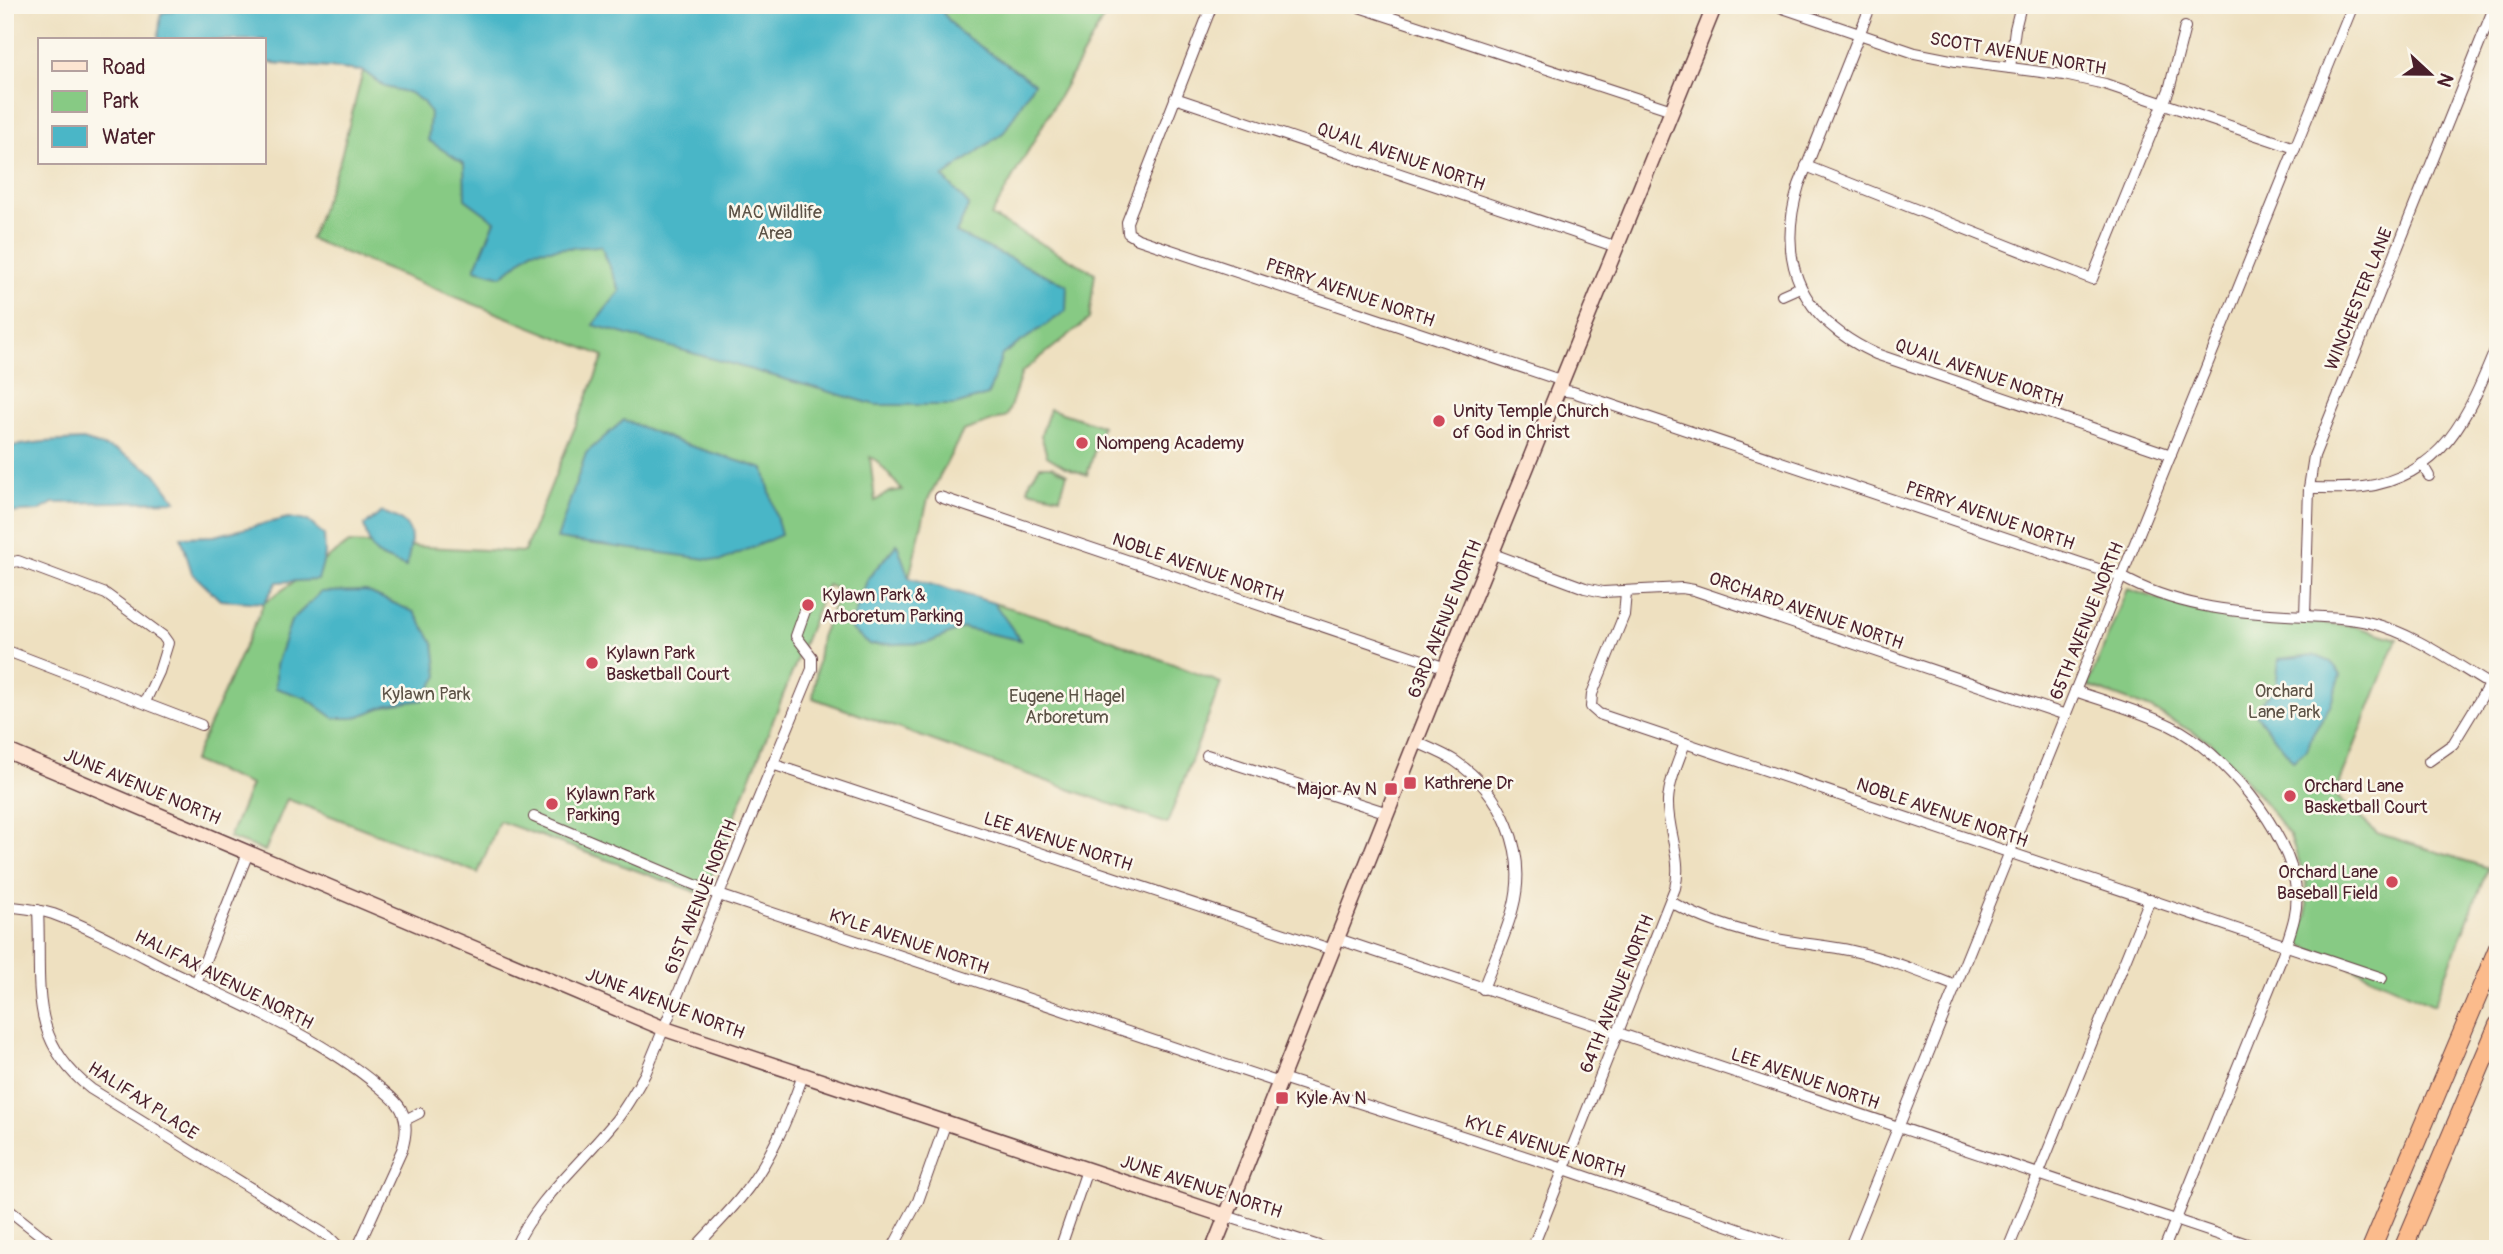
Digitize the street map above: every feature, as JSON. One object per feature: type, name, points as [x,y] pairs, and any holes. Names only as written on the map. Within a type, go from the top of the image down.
[{"type":"highway","points":[[2371,1249],[2498,948]]},
{"type":"highway","points":[[2403,1249],[2498,1027]]},
{"type":"highway","points":[[2412,1249],[2498,1027]]},
{"type":"street","points":[[1175,98],[1212,5]]},
{"type":"street","points":[[1353,5],[1672,110]]},
{"type":"street","name":"63RD AVENUE NORTH","points":[[1213,1249],[1715,5]]},
{"type":"street","name":"SCOTT AVENUE NORTH","points":[[1774,5],[1915,53],[2063,75],[2105,84],[2295,148]]},
{"type":"street","name":"QUAIL AVENUE NORTH","points":[[1871,5],[1793,205],[1790,226],[1791,257],[1800,287],[1824,321],[1839,335],[1866,350],[2171,454]]},
{"type":"street","points":[[2010,68],[2021,5]]},
{"type":"street","name":"65TH AVENUE NORTH","points":[[1849,1249],[2353,5]]},
{"type":"street","name":"WINCHESTER LANE","points":[[2305,616],[2309,488],[2314,456],[2495,5]]},
{"type":"street","points":[[1806,166],[2092,279],[2164,103],[2185,27]]},
{"type":"street","name":"PERRY AVENUE NORTH","points":[[1175,98],[1127,222],[1128,233],[1138,239],[1561,385],[1573,392],[2171,597],[2248,613],[2346,618],[2374,624],[2426,646],[2489,684]]},
{"type":"street","name":"QUAIL AVENUE NORTH","points":[[1175,98],[1617,247]]},
{"type":"street","points":[[1782,295],[1800,287]]},
{"type":"street","points":[[2309,488],[2363,487],[2387,481],[2422,464],[2450,439],[2465,419],[2498,343]]},
{"type":"street","points":[[2422,464],[2429,476]]},
{"type":"street","name":"NOBLE AVENUE NORTH","points":[[940,497],[1446,668]]},
{"type":"street","name":"ORCHARD AVENUE NORTH","points":[[1493,554],[1603,592],[1682,588],[1694,590],[2066,715]]},
{"type":"street","points":[[5,569],[9,563],[18,561],[106,594],[163,636],[168,643],[159,672],[145,702]]},
{"type":"street","name":"NOBLE AVENUE NORTH","points":[[1626,592],[1624,615],[1592,694],[1591,707],[1599,714],[2382,978]]},
{"type":"street","name":"61ST AVENUE NORTH","points":[[514,1249],[533,1215],[616,1121],[645,1074],[812,669],[812,657],[796,636],[806,608]]},
{"type":"street","points":[[5,650],[145,702],[201,726]]},
{"type":"street","points":[[2429,761],[2453,744],[2498,670]]},
{"type":"street","points":[[2075,691],[2172,726],[2213,755],[2270,821],[2289,855],[2297,893],[2296,912],[2286,944],[2164,1249]]},
{"type":"street","points":[[1416,742],[1452,760],[1472,774],[1502,812],[1511,834],[1518,882],[1514,906],[1483,989]]},
{"type":"street","name":"64TH AVENUE NORTH","points":[[1532,1249],[1671,902],[1678,876],[1678,862],[1668,801],[1673,776],[1685,743]]},
{"type":"street","name":"JUNE AVENUE NORTH","points":[[5,750],[665,1029],[1328,1249]]},
{"type":"street","points":[[1207,755],[1388,813]]},
{"type":"street","name":"LEE AVENUE NORTH","points":[[772,764],[1619,1032],[2262,1249]]},
{"type":"street","name":"KYLE AVENUE NORTH","points":[[534,817],[719,895],[1281,1080],[1564,1169],[1796,1249]]},
{"type":"street","points":[[196,983],[248,853]]},
{"type":"street","points":[[2008,1249],[2150,898]]},
{"type":"street","points":[[1671,902],[1734,927],[1772,938],[1852,951],[1891,961],[1956,986]]},
{"type":"street","name":"HALIFAX AVENUE NORTH","points":[[5,906],[38,910],[80,925],[335,1055],[390,1096],[400,1107],[405,1120]]},
{"type":"street","name":"HALIFAX PLACE","points":[[38,910],[42,1017],[49,1039],[74,1076],[328,1236],[341,1249]]},
{"type":"street","points":[[694,1249],[744,1195],[765,1164],[782,1131],[803,1075]]},
{"type":"street","points":[[357,1249],[402,1150],[406,1135],[405,1120],[419,1113]]},
{"type":"street","points":[[892,1249],[918,1201],[946,1122]]},
{"type":"street","points":[[1060,1249],[1087,1170]]},
{"type":"street","points":[[5,1207],[58,1249]]},
{"type":"green space","points":[[199,5],[345,5],[371,9],[376,5],[1111,5],[991,216],[1095,273],[1089,319],[1022,372],[1007,416],[963,431],[928,499],[909,578],[1092,632],[1221,683],[1167,824],[813,698],[821,637],[840,590],[827,585],[712,874],[712,883],[702,894],[499,821],[478,873],[287,799],[265,851],[229,838],[251,785],[193,761],[264,603],[349,543],[524,552],[604,356],[310,239],[340,160],[363,71],[266,62],[266,38],[160,38]],"holes":[[[870,457],[877,461],[902,490],[889,492],[875,501]]]},
{"type":"green space","points":[[1050,409],[1102,426],[1087,475],[1065,467],[1047,456],[1041,435]]},
{"type":"green space","points":[[1040,466],[1052,466],[1067,474],[1060,497],[1028,490],[1031,479]]},
{"type":"green space","name":"Orchard Lane Park","points":[[2127,589],[2208,614],[2354,626],[2397,639],[2335,795],[2377,833],[2488,868],[2434,1005],[2297,943],[2307,915],[2307,884],[2290,836],[2254,789],[2209,741],[2151,709],[2088,686]]},
{"type":"water","name":"MAC Wildlife Area","points":[[198,5],[346,5],[371,9],[376,5],[939,5],[958,31],[1034,83],[1004,132],[943,177],[969,205],[956,233],[1067,285],[1066,311],[1002,355],[988,395],[955,405],[876,405],[593,325],[620,291],[601,246],[533,250],[502,276],[475,269],[495,221],[465,199],[464,164],[428,140],[430,113],[423,102],[410,93],[385,87],[363,71],[266,62],[266,38],[158,38],[161,13]]},
{"type":"water","points":[[624,420],[681,443],[764,469],[781,535],[721,561],[557,539],[586,453]]},
{"type":"water","points":[[83,440],[118,451],[155,473],[176,501],[53,503],[39,511],[5,513],[5,447]]},
{"type":"water","points":[[382,512],[401,521],[410,532],[406,567],[382,557],[370,545],[364,526]]},
{"type":"water","points":[[288,518],[308,521],[324,535],[325,555],[318,580],[277,582],[264,603],[220,600],[192,573],[181,537],[214,536]]},
{"type":"water","points":[[897,544],[909,578],[994,603],[1020,640],[963,628],[928,643],[870,645],[850,628],[868,578]]},
{"type":"water","points":[[366,591],[414,612],[434,643],[438,676],[423,700],[388,705],[354,718],[334,718],[306,698],[276,688],[276,665],[291,621],[321,592]]},
{"type":"water","points":[[2314,655],[2331,662],[2341,675],[2330,706],[2313,733],[2307,750],[2293,761],[2253,710],[2276,688],[2279,659]]},
{"type":"place","name":"Unity Temple Church of God in Christ","points":[[1439,421]]},
{"type":"place","name":"Nompeng Academy","points":[[1082,443]]},
{"type":"place","name":"Kylawn Park & Arboretum Parking","points":[[808,605]]},
{"type":"place","name":"Kylawn Park Basketball Court","points":[[592,663]]},
{"type":"place","name":"Kathrene Dr","points":[[1410,783]]},
{"type":"place","name":"Major Av N","points":[[1391,789]]},
{"type":"place","name":"Orchard Lane Basketball Court","points":[[2290,796]]},
{"type":"place","name":"Kylawn Park Parking","points":[[552,804]]},
{"type":"place","name":"Orchard Lane Baseball Field","points":[[2392,882]]},
{"type":"place","name":"Kyle Av N","points":[[1282,1098]]},
{"type":"park label","name":"Kylawn Park","points":[[426,694]]},
{"type":"park label","name":"Eugene H Hagel Arboretum","points":[[1067,706]]}]
